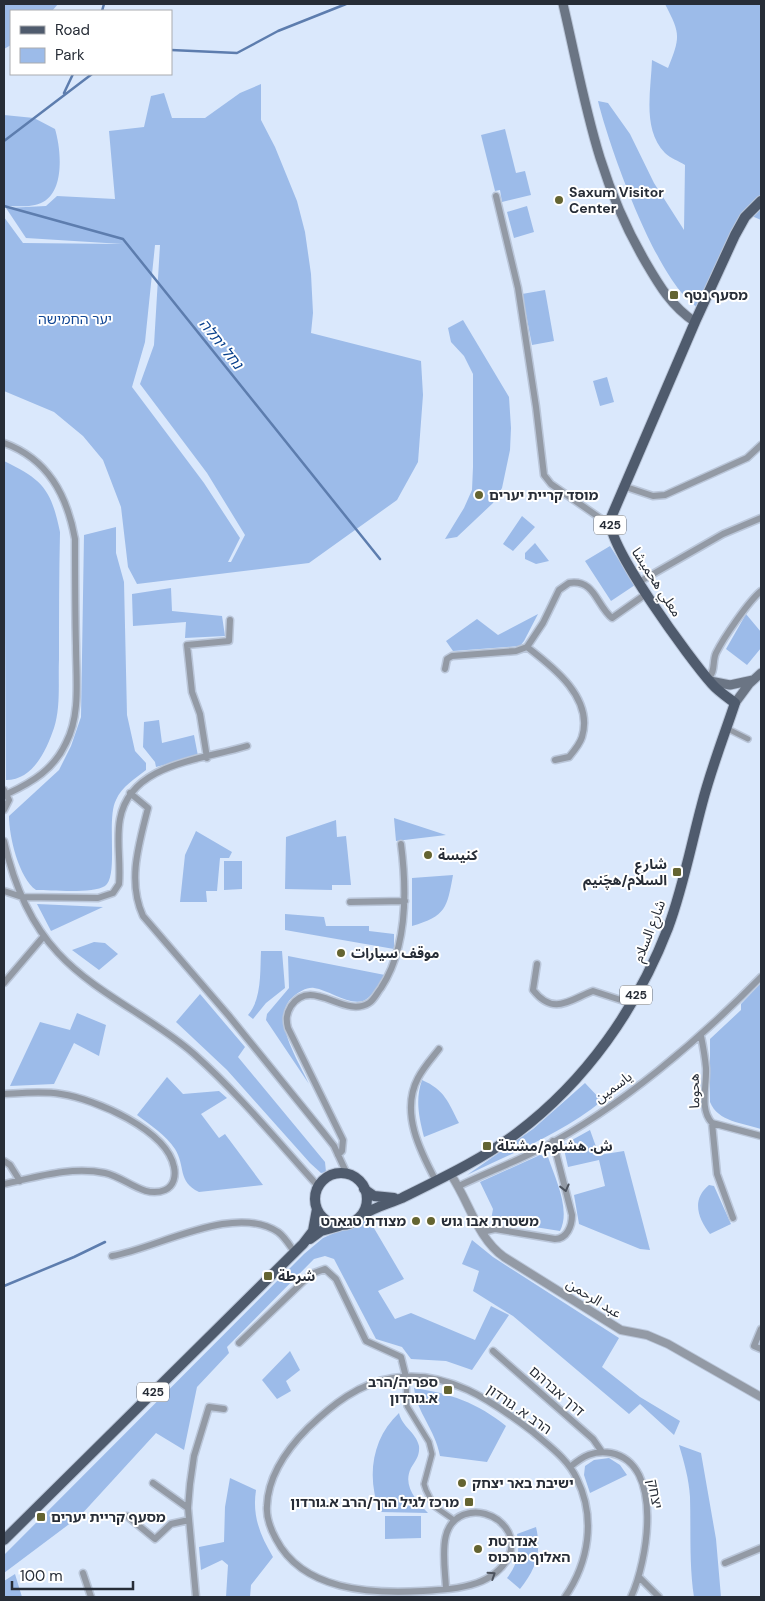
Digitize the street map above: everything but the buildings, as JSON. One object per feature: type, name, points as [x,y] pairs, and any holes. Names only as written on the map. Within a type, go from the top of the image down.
[{"type":"main road","points":[[563,4],[588,120],[609,187],[639,251],[663,292],[678,309],[695,322]]},
{"type":"main road","name":"425","points":[[610,525],[612,512],[623,486],[735,234],[745,217],[761,201]]},
{"type":"main road","name":"معلي هحميشا","points":[[610,525],[615,541],[646,594],[708,680],[735,703]]},
{"type":"main road","name":"شارع السلام","points":[[361,1216],[377,1207],[451,1175],[516,1133],[560,1096],[593,1059],[630,1003],[668,926],[702,802],[735,703],[761,673]]},
{"type":"main road","points":[[708,680],[730,685],[753,680]]},
{"type":"main road","points":[[318,1186],[330,1176],[347,1174]]},
{"type":"main road","name":"425","points":[[347,1174],[354,1177],[364,1188]]},
{"type":"main road","name":"425","points":[[4,1540],[303,1244],[316,1224],[316,1194],[318,1186]]},
{"type":"main road","points":[[361,1216],[367,1203],[364,1188]]},
{"type":"main road","name":"شارع السلام","points":[[364,1188],[370,1194],[380,1198],[408,1195]]},
{"type":"main road","points":[[317,1209],[326,1221],[342,1225]]},
{"type":"main road","name":"425","points":[[303,1244],[320,1231],[355,1221],[361,1216]]},
{"type":"street","points":[[496,196],[518,288],[544,475],[551,484],[610,525]]},
{"type":"street","points":[[4,443],[36,460],[57,484],[71,518],[75,558],[76,700],[72,730],[60,755],[47,770],[32,782],[5,792],[8,802],[4,810]]},
{"type":"street","points":[[623,486],[653,496],[665,495],[747,458],[761,445]]},
{"type":"street","points":[[639,582],[723,534],[761,518]]},
{"type":"street","points":[[444,669],[447,659],[452,656],[516,651],[527,647],[543,623],[559,590],[568,583],[582,583],[589,587],[612,618],[646,594]]},
{"type":"street","points":[[708,680],[713,672],[715,654],[752,599],[761,591]]},
{"type":"street","points":[[207,758],[200,714],[192,692],[187,645],[229,641],[230,620]]},
{"type":"street","points":[[527,647],[559,672],[568,682],[581,712],[583,726],[578,745],[569,757],[555,760]]},
{"type":"street","points":[[726,728],[748,739]]},
{"type":"street","points":[[4,891],[22,897],[98,898],[115,891],[119,881],[120,818],[130,793],[141,781],[154,773],[247,746]]},
{"type":"street","points":[[130,793],[148,808],[135,862],[136,898],[142,916],[229,1016],[323,1132],[338,1155],[347,1174]]},
{"type":"street","points":[[4,841],[22,897],[44,936],[74,968],[193,1053],[221,1080],[318,1186]]},
{"type":"street","points":[[338,1155],[342,1151],[344,1140],[288,1028],[287,1014],[300,998],[312,994],[350,1006],[357,1007],[369,1003],[387,979],[395,961],[405,901],[401,844]]},
{"type":"street","points":[[350,902],[405,901]]},
{"type":"street","points":[[4,983],[44,936]]},
{"type":"street","points":[[537,964],[533,990],[548,1002],[561,1005],[569,1004],[594,991],[630,1003]]},
{"type":"street","name":"ياسمين","points":[[459,1186],[553,1141],[609,1107],[701,1036],[761,977]]},
{"type":"street","name":"هحوما","points":[[701,1036],[706,1069],[704,1104],[706,1113],[712,1123],[761,1136]]},
{"type":"street","points":[[436,1182],[415,1135],[412,1106],[413,1088],[418,1076],[439,1049]]},
{"type":"street","points":[[4,1094],[60,1094],[97,1105],[123,1117],[154,1136],[172,1157],[175,1169],[175,1177],[171,1185],[158,1192],[148,1192],[108,1174],[90,1171],[59,1172],[4,1184]]},
{"type":"street","points":[[712,1123],[717,1174],[733,1218]]},
{"type":"street","points":[[482,1232],[495,1229],[555,1239],[564,1236],[570,1228],[572,1216],[553,1141]]},
{"type":"street","points":[[4,1161],[10,1165],[20,1180]]},
{"type":"street","name":"عبد الرحمن","points":[[451,1175],[459,1186],[482,1232],[493,1248],[504,1257],[621,1330],[647,1335],[662,1341],[761,1397]]},
{"type":"street","points":[[112,1256],[212,1227],[245,1223],[264,1226],[276,1231],[283,1236],[295,1253]]},
{"type":"street","points":[[239,1343],[311,1274],[325,1269],[336,1279],[366,1341],[400,1358],[406,1376],[407,1406],[429,1442],[432,1454],[424,1484],[434,1506],[454,1520]]},
{"type":"street","points":[[761,1329],[754,1346],[761,1349]]},
{"type":"street","name":"דרך אברהם","points":[[493,1351],[593,1439],[602,1452]]},
{"type":"street","name":"הרב א. גורדון","points":[[446,1589],[409,1592],[357,1589],[322,1579],[302,1570],[280,1548],[268,1520],[268,1500],[272,1481],[299,1438],[336,1403],[356,1390],[392,1378],[406,1376],[437,1379],[474,1392],[509,1414],[551,1447],[570,1467],[577,1479],[584,1498],[588,1535],[581,1567],[565,1597]]},
{"type":"street","points":[[196,1597],[188,1508],[194,1456],[209,1407],[224,1409]]},
{"type":"street","points":[[570,1467],[581,1458],[602,1452]]},
{"type":"street","name":"יצחק","points":[[602,1452],[615,1454],[626,1459],[636,1469],[642,1480],[647,1528],[645,1550],[639,1577],[630,1597]]},
{"type":"street","points":[[153,1483],[188,1508]]},
{"type":"street","points":[[475,1512],[490,1515],[506,1528],[511,1536],[512,1547],[509,1558],[494,1575],[479,1582],[446,1589],[444,1541],[446,1532],[454,1520],[465,1514],[475,1512]]},
{"type":"street","points":[[126,1516],[156,1539],[171,1524],[189,1520]]},
{"type":"street","points":[[725,1563],[761,1548]]},
{"type":"street","points":[[82,1573],[91,1597]]},
{"type":"street","points":[[639,1577],[658,1597]]},
{"type":"green space","points":[[4,4],[58,4],[53,10],[10,10],[10,46],[4,49]]},
{"type":"green space","points":[[665,4],[761,4],[761,220],[747,214],[704,310],[688,300],[671,279],[655,250],[625,183],[598,101],[608,103],[630,134],[654,183],[684,230],[685,165],[665,153],[653,133],[651,121],[652,60],[668,68],[677,41],[674,22]]},
{"type":"green space","name":"יער החמישה","points":[[261,84],[261,120],[275,147],[297,201],[305,232],[311,274],[313,313],[311,333],[421,361],[423,395],[418,462],[397,500],[309,563],[137,584],[128,567],[121,507],[103,460],[83,436],[54,412],[4,391],[4,217],[23,243],[122,244],[26,238],[6,208],[46,206],[57,196],[115,199],[109,131],[144,127],[151,96],[164,93],[172,118],[205,118],[240,93]],"holes":[[[155,245],[160,245],[154,345],[140,384],[207,473],[245,535],[231,562],[228,562],[240,538],[204,483],[132,387],[145,342]]]},
{"type":"green space","points":[[4,115],[34,118],[55,129],[60,158],[58,179],[50,196],[39,204],[4,206]]},
{"type":"green space","points":[[505,129],[516,173],[525,171],[531,195],[502,202],[500,190],[495,191],[481,135]]},
{"type":"green space","points":[[527,206],[534,232],[514,238],[507,212]]},
{"type":"green space","points":[[545,290],[554,341],[532,345],[522,294]]},
{"type":"green space","points":[[463,320],[509,397],[510,450],[502,488],[493,503],[457,537],[445,539],[464,508],[472,490],[473,374],[464,356],[451,342],[448,328]]},
{"type":"green space","points":[[607,377],[614,402],[600,406],[593,381]]},
{"type":"green space","points":[[4,461],[28,474],[43,487],[53,505],[60,532],[58,711],[47,746],[37,763],[24,775],[6,780]]},
{"type":"green space","points":[[522,516],[535,527],[513,551],[503,544]]},
{"type":"green space","points":[[116,527],[116,553],[124,582],[127,715],[135,751],[146,763],[146,770],[125,787],[116,800],[112,820],[111,871],[105,886],[82,891],[36,890],[20,867],[13,845],[9,816],[59,770],[71,746],[81,717],[84,535]]},
{"type":"green space","points":[[535,543],[549,561],[536,564],[525,559],[525,553]]},
{"type":"green space","points":[[610,546],[635,585],[611,601],[585,561]]},
{"type":"green space","points":[[171,588],[172,611],[222,616],[225,636],[185,638],[186,622],[133,626],[132,594]]},
{"type":"green space","points":[[538,614],[520,646],[453,651],[446,641],[477,619],[498,635]]},
{"type":"green space","points":[[746,614],[761,632],[761,648],[747,665],[726,649]]},
{"type":"green space","points":[[159,720],[162,743],[194,735],[198,756],[156,767],[155,762],[143,747],[144,722]]},
{"type":"green space","points":[[394,818],[446,835],[396,841]]},
{"type":"green space","points":[[336,820],[337,837],[346,836],[351,885],[332,885],[332,890],[285,889],[286,837]]},
{"type":"green space","points":[[196,831],[232,852],[229,858],[220,858],[217,891],[206,891],[207,902],[180,902],[185,855]]},
{"type":"green space","points":[[224,861],[242,861],[242,889],[224,890]]},
{"type":"green space","points":[[453,875],[449,895],[443,909],[432,918],[412,926],[412,878]]},
{"type":"green space","points":[[37,904],[103,907],[51,931]]},
{"type":"green space","points":[[285,914],[324,917],[326,926],[369,926],[369,931],[394,934],[394,949],[285,930]]},
{"type":"green space","points":[[94,942],[105,943],[118,954],[99,970],[72,950]]},
{"type":"green space","points":[[261,951],[282,951],[285,988],[266,1003],[253,1019],[248,1015],[253,1008],[258,993]]},
{"type":"green space","points":[[288,956],[385,975],[373,993],[363,1001],[351,1001],[320,989],[311,988],[298,993],[287,1005],[284,1015],[288,1039],[309,1084],[266,1020],[267,1014],[289,988]]},
{"type":"green space","points":[[761,983],[761,1129],[725,1118],[714,1109],[710,1102],[710,1039],[741,1010],[741,1004]]},
{"type":"green space","points":[[200,994],[245,1047],[238,1057],[325,1162],[326,1172],[321,1173],[310,1163],[227,1070],[176,1022]]},
{"type":"green space","points":[[77,1013],[106,1025],[99,1056],[74,1043],[54,1084],[10,1086],[40,1022],[70,1030]]},
{"type":"green space","points":[[167,1077],[183,1094],[219,1091],[227,1098],[201,1114],[219,1138],[225,1134],[263,1185],[199,1192],[192,1188],[185,1178],[175,1149],[158,1130],[137,1115]]},
{"type":"green space","points":[[422,1080],[441,1092],[459,1123],[424,1137],[418,1102]]},
{"type":"green space","points":[[585,1083],[602,1101],[554,1133],[467,1175],[533,1129]]},
{"type":"green space","points":[[590,1130],[599,1155],[624,1151],[650,1250],[640,1249],[579,1224],[574,1195],[605,1186],[599,1160],[568,1167],[563,1145]]},
{"type":"green space","points":[[540,1155],[548,1157],[561,1194],[564,1214],[560,1231],[491,1220],[493,1209],[480,1182]]},
{"type":"green space","points":[[709,1185],[714,1186],[731,1224],[710,1234],[702,1222],[698,1209],[700,1197]]},
{"type":"green space","points":[[368,1218],[404,1279],[378,1291],[395,1319],[411,1313],[475,1340],[491,1306],[509,1315],[472,1370],[446,1361],[411,1359],[402,1347],[376,1339],[334,1259],[325,1256],[314,1259],[227,1347],[229,1353],[197,1387],[184,1450],[156,1433],[80,1516],[4,1573],[4,1555],[304,1254],[323,1238]]},
{"type":"green space","points":[[472,1240],[493,1257],[619,1338],[602,1367],[640,1397],[680,1421],[674,1435],[640,1404],[629,1414],[513,1316],[473,1291],[479,1271],[462,1264]]},
{"type":"green space","points":[[290,1351],[300,1370],[286,1381],[291,1391],[277,1399],[262,1380]]},
{"type":"green space","points":[[414,1388],[463,1400],[485,1411],[506,1426],[487,1462],[440,1456],[438,1446],[419,1405]]},
{"type":"green space","points":[[399,1413],[419,1446],[418,1456],[411,1468],[408,1481],[415,1498],[428,1513],[380,1512],[376,1499],[373,1472],[377,1446],[390,1423]]},
{"type":"green space","points":[[679,1445],[701,1453],[716,1539],[721,1597],[694,1597],[689,1490]]},
{"type":"green space","points":[[609,1458],[620,1465],[627,1475],[590,1493],[584,1475],[585,1466],[594,1460]]},
{"type":"green space","points":[[230,1478],[256,1490],[255,1508],[258,1525],[273,1557],[251,1585],[250,1597],[226,1597],[228,1565],[222,1560],[201,1570],[199,1547],[224,1542],[225,1507]]},
{"type":"green space","points":[[385,1516],[421,1516],[421,1538],[385,1539]]},
{"type":"green space","points":[[536,1527],[538,1552],[536,1560],[534,1567],[520,1589],[507,1578],[514,1568],[517,1557],[517,1534]]},
{"type":"green space","points":[[15,1574],[22,1597],[4,1597],[4,1581]]},
{"type":"waterway","points":[[102,10],[104,4]]},
{"type":"waterway","points":[[172,50],[237,53],[278,31],[346,4]]},
{"type":"waterway","points":[[64,93],[73,75]]},
{"type":"waterway","points":[[4,141],[91,75]]},
{"type":"waterway","name":"נחל יתלה","points":[[4,206],[123,239],[380,559]]},
{"type":"waterway","points":[[4,1286],[105,1242]]},
{"type":"place","name":"Saxum Visitor Center","points":[[559,200]]},
{"type":"place","name":"מסעף נטף","points":[[674,295]]},
{"type":"place","name":"מוסד קריית יערים","points":[[479,495]]},
{"type":"place","name":"كنيسة","points":[[428,855]]},
{"type":"place","name":"شارع السلام/هچَنيم","points":[[677,872]]},
{"type":"place","name":"موقف سيارات","points":[[341,953]]},
{"type":"place","name":"ش. هشلوم/مشتلة","points":[[487,1146]]},
{"type":"place","name":"מצודת טגארט","points":[[416,1221]]},
{"type":"place","name":"משטרת אבו גוש","points":[[431,1221]]},
{"type":"place","name":"شرطة","points":[[268,1276]]},
{"type":"place","name":"ספריה/הרב א.גורדון","points":[[448,1390]]},
{"type":"place","name":"ישיבת באר יצחק","points":[[462,1483]]},
{"type":"place","name":"מרכז לגיל הרך/הרב א.גורדון","points":[[469,1502]]},
{"type":"place","name":"מסעף קריית יערים","points":[[41,1517]]},
{"type":"place","name":"אנדרטת האלוף מרכוס","points":[[478,1549]]}]
